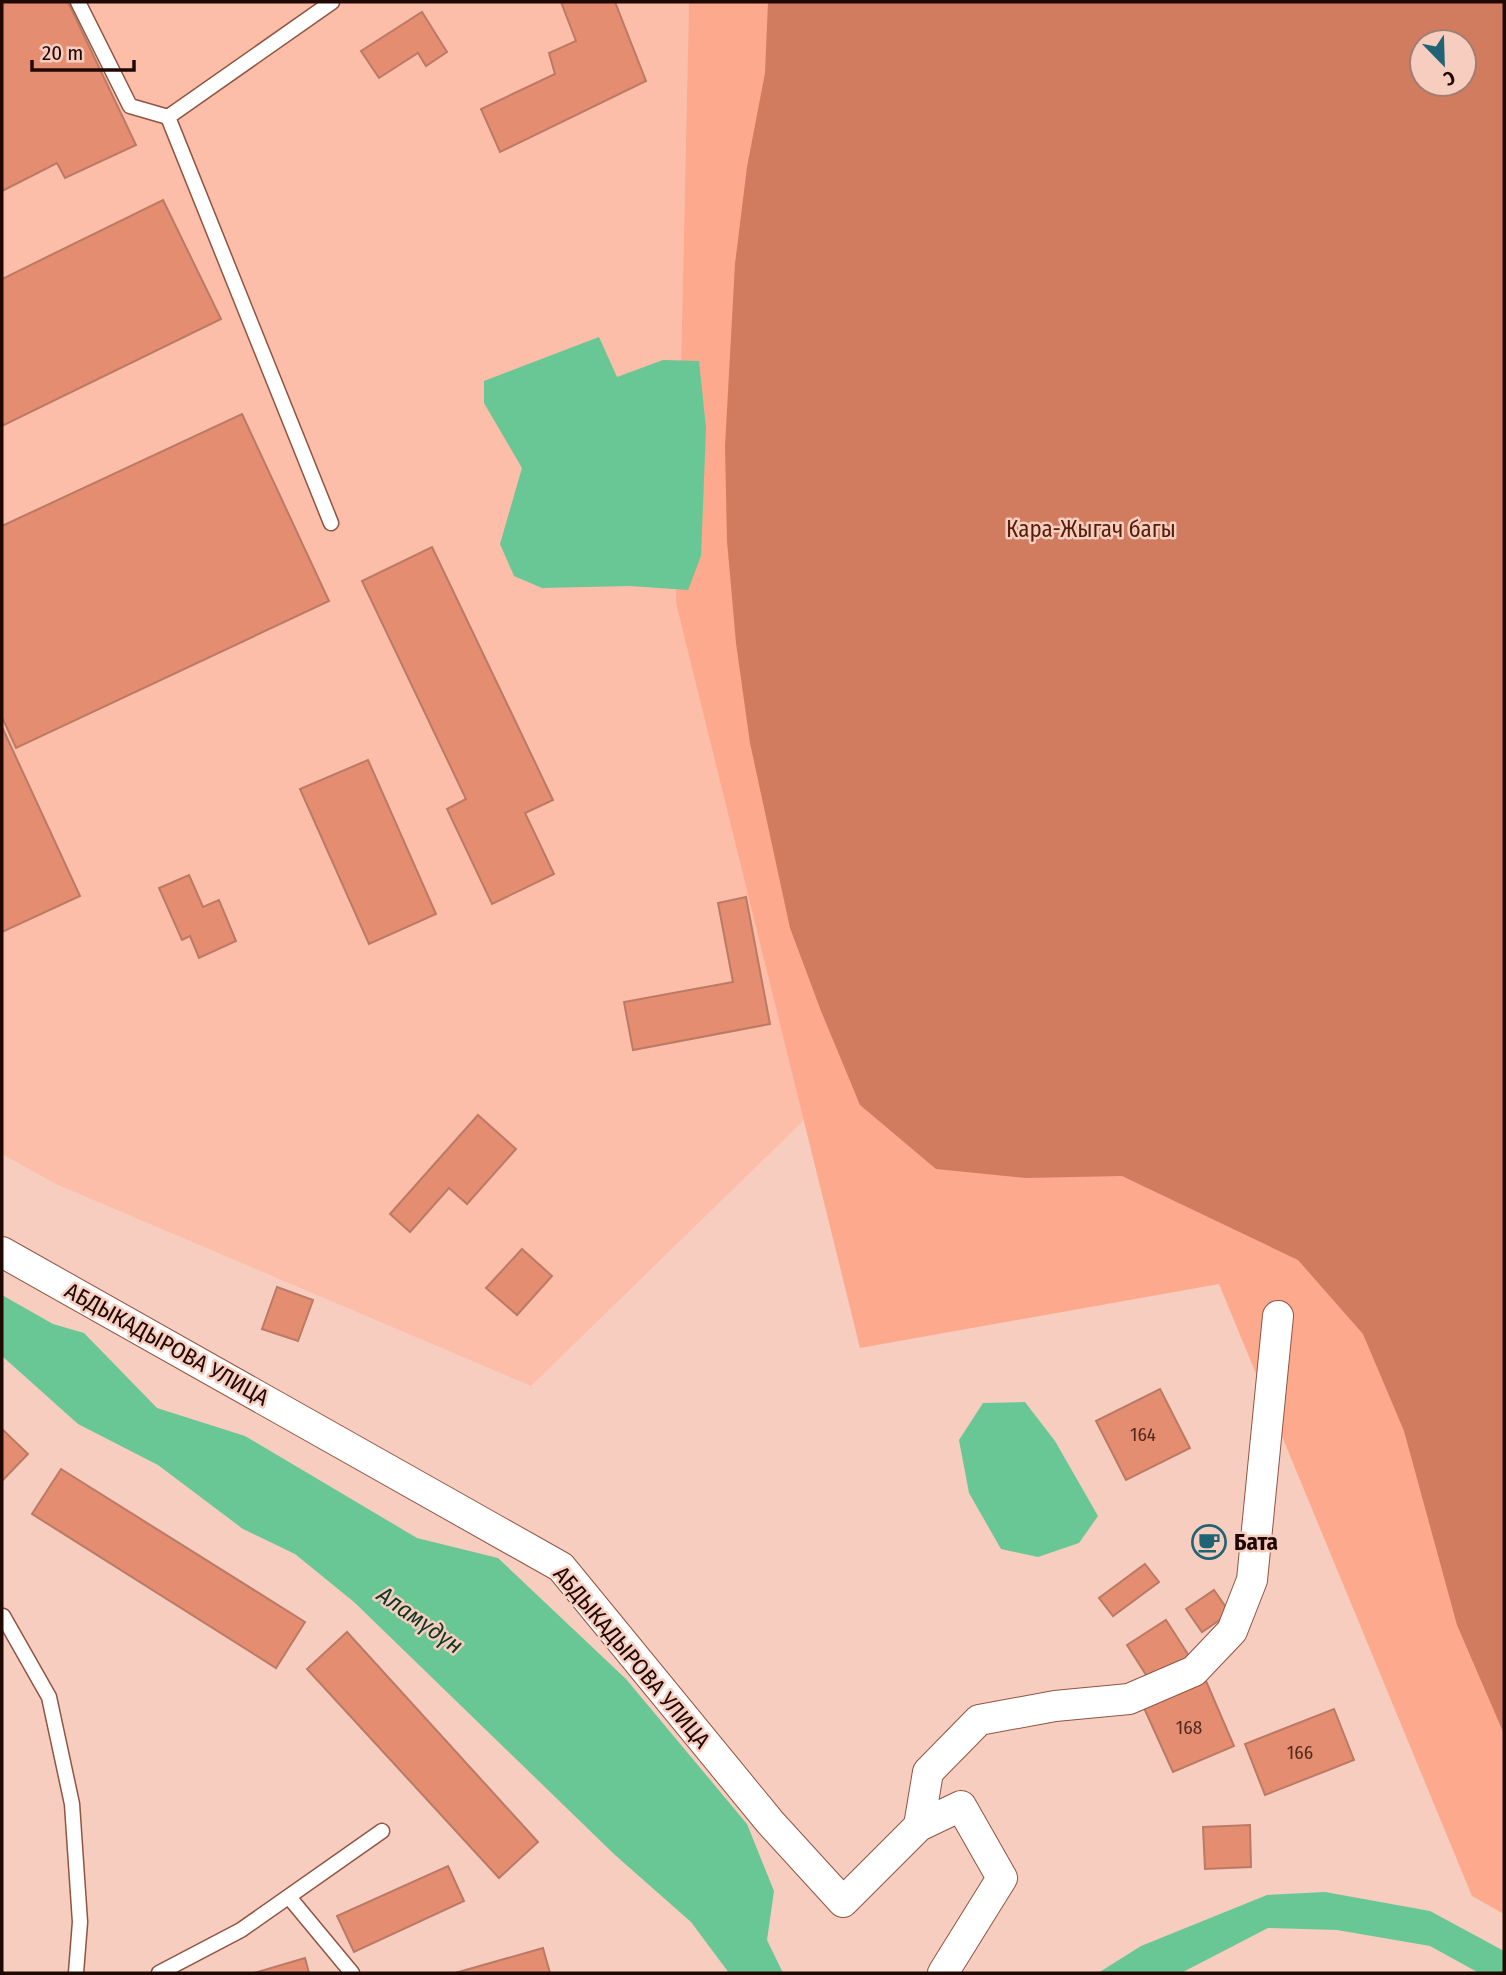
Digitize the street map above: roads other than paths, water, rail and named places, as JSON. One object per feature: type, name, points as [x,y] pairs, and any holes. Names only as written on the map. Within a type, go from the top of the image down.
[{"type":"street","name":"АБДЫКАДЫРОВА УЛИЦА","points":[[2,1252],[561,1567],[770,1822],[843,1902],[919,1826],[961,1806],[1002,1878],[943,1973]]},
{"type":"street","points":[[919,1826],[928,1772],[979,1720],[1055,1706],[1129,1699],[1194,1671],[1232,1631],[1252,1580],[1278,1316]]},
{"type":"lane","points":[[78,2],[130,106],[167,117]]},
{"type":"lane","points":[[167,117],[332,2]]},
{"type":"lane","points":[[167,117],[331,523]]},
{"type":"lane","points":[[3,1616],[49,1697],[72,1804],[80,1922],[76,1973]]},
{"type":"lane","points":[[159,1973],[241,1930],[382,1831]]},
{"type":"lane","points":[[289,1897],[352,1973]]},
{"type":"water","points":[[599,337],[617,377],[663,360],[699,361],[706,428],[701,556],[688,590],[630,586],[542,588],[514,576],[500,544],[522,468],[484,403],[484,381]]},
{"type":"water","name":"Аламүдүн","points":[[2,1295],[53,1324],[84,1333],[157,1408],[245,1436],[417,1538],[498,1558],[626,1679],[747,1824],[774,1891],[767,1940],[783,1973],[729,1973],[691,1922],[615,1855],[354,1602],[295,1554],[243,1529],[158,1465],[78,1424],[2,1356]]},
{"type":"water","points":[[1025,1402],[1055,1441],[1098,1516],[1079,1543],[1038,1557],[1001,1549],[969,1493],[959,1440],[983,1403]]},
{"type":"water","points":[[1325,1892],[1430,1911],[1504,1951],[1504,1973],[1479,1973],[1430,1946],[1337,1930],[1268,1928],[1181,1973],[1098,1973],[1141,1946],[1267,1895]]},
{"type":"place","name":"Бата","points":[[1209,1542]]},
{"type":"park label","name":"Кара-Жыгач багы","points":[[1091,529]]}]
